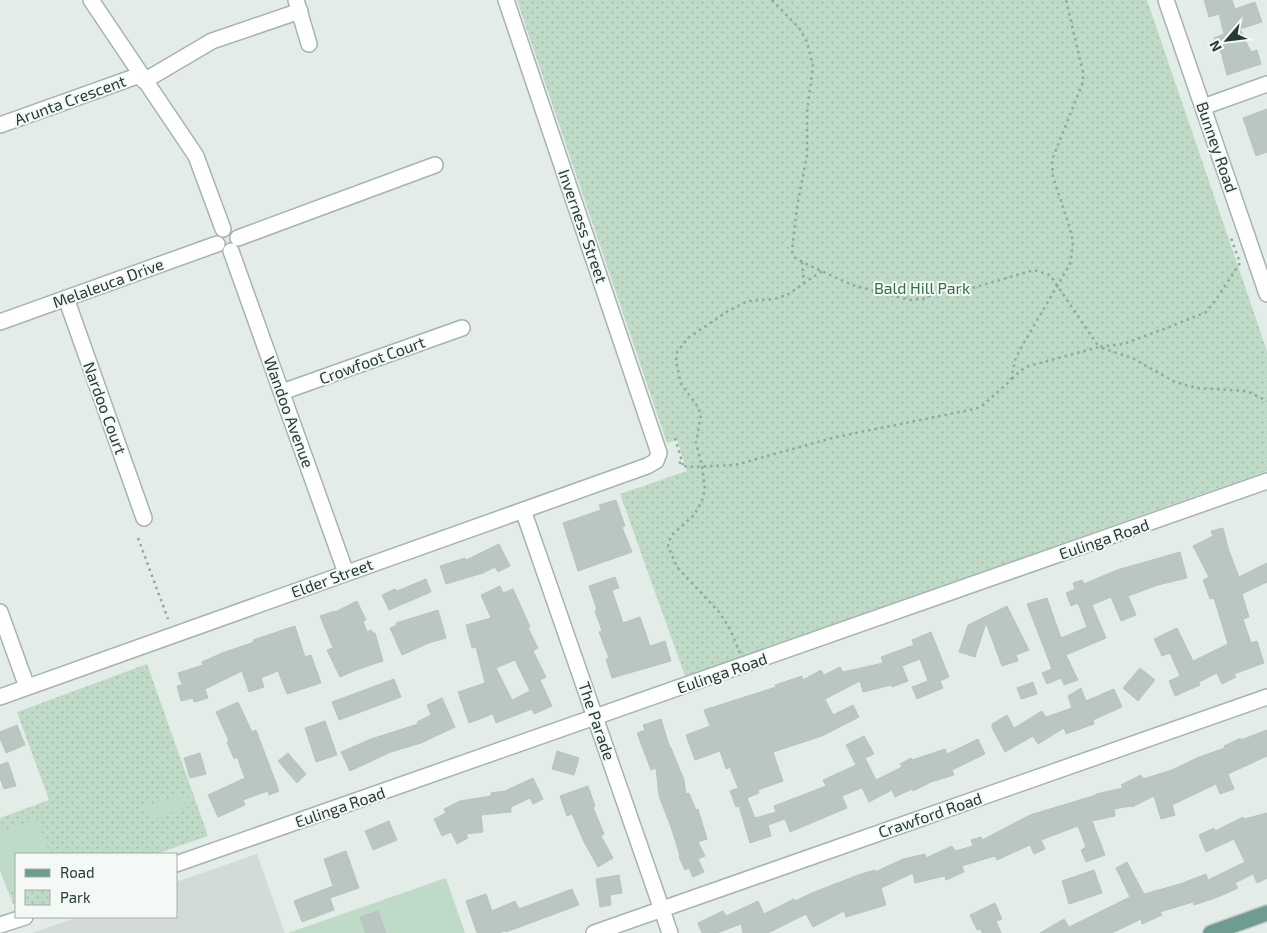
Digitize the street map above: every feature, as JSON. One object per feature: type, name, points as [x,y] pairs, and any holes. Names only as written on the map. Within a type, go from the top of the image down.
[{"type":"main road","points":[[1211,933],[1267,913]]},
{"type":"street","points":[[91,0],[196,156],[223,229]]},
{"type":"street","name":"Inverness Street","points":[[506,0],[659,453]]},
{"type":"street","name":"Bunney Road","points":[[1166,0],[1245,230],[1260,251],[1267,294]]},
{"type":"street","name":"Arunta Crescent","points":[[0,125],[142,78],[212,41],[298,6],[309,44]]},
{"type":"street","points":[[1203,107],[1267,84]]},
{"type":"street","points":[[223,229],[217,237],[217,244],[222,250],[435,165]]},
{"type":"street","points":[[223,229],[232,231],[234,244]]},
{"type":"street","name":"Melaleuca Drive","points":[[0,322],[217,244]]},
{"type":"street","name":"Wandoo Avenue","points":[[234,244],[282,392],[346,574]]},
{"type":"street","name":"Nardoo Court","points":[[66,298],[144,518]]},
{"type":"street","name":"Crowfoot Court","points":[[282,392],[462,328]]},
{"type":"street","name":"Elder Street","points":[[0,697],[647,466],[656,461],[659,453]]},
{"type":"street","name":"Eulinga Road","points":[[178,863],[1267,481]]},
{"type":"street","name":"The Parade","points":[[523,510],[670,933]]},
{"type":"street","points":[[0,612],[27,687]]},
{"type":"street","name":"Crawford Road","points":[[594,933],[1267,697]]},
{"type":"street","points":[[0,926],[22,918]]},
{"type":"path","points":[[772,0],[800,29],[808,42],[813,66],[807,112],[807,155],[796,207],[792,252],[794,257],[852,285],[910,300],[968,289],[1034,270],[1050,275],[1099,347],[1132,358],[1175,382],[1197,388],[1247,391],[1267,401]]},
{"type":"path","points":[[1011,380],[1015,360],[1022,346],[1070,264],[1073,242],[1070,225],[1053,177],[1052,166],[1052,160],[1083,82],[1083,72],[1066,0]]},
{"type":"path","points":[[679,462],[684,466],[735,466],[836,437],[975,409],[983,405],[1021,370],[1029,366],[1099,347],[1123,344],[1206,312],[1240,263],[1231,238],[1245,230]]},
{"type":"path","points":[[802,262],[804,282]]},
{"type":"path","points":[[744,664],[729,627],[719,612],[677,568],[668,546],[671,536],[694,515],[702,501],[705,489],[696,443],[701,415],[698,407],[681,384],[676,361],[677,352],[688,338],[728,311],[748,301],[774,299],[787,295],[822,271]]},
{"type":"path","points":[[675,438],[684,466]]},
{"type":"path","points":[[138,538],[168,620]]},
{"type":"shaded area","points":[[257,854],[285,933],[32,933],[75,918],[178,918],[178,881]]},
{"type":"green space","name":"Bald Hill Park","points":[[517,0],[1147,0],[1267,351],[1267,471],[685,676],[620,494],[687,471],[677,440],[667,443]]},
{"type":"green space","points":[[147,664],[208,836],[159,853],[15,853],[15,903],[13,904],[0,870],[0,818],[49,800],[17,712]]},
{"type":"green space","points":[[186,793],[191,806],[152,820],[146,806]]},
{"type":"green space","points":[[36,819],[50,853],[15,853],[15,888],[8,891],[0,870],[0,832]]},
{"type":"green space","points":[[446,878],[465,933],[288,933]]},
{"type":"building","points":[[1204,0],[1232,0],[1235,9],[1255,2],[1262,22],[1240,29],[1251,52],[1257,50],[1261,64],[1227,75],[1223,57],[1214,38],[1224,34],[1219,14],[1209,17]]},
{"type":"building","points":[[1267,109],[1267,152],[1256,156],[1243,118]]},
{"type":"building","points":[[616,500],[625,526],[622,527],[632,552],[578,571],[563,523],[601,510],[599,505]]},
{"type":"building","points":[[1223,528],[1239,577],[1267,563],[1267,582],[1242,594],[1249,617],[1243,619],[1251,643],[1257,641],[1264,663],[1234,674],[1236,677],[1222,684],[1217,673],[1199,682],[1200,685],[1175,696],[1169,681],[1180,676],[1170,653],[1162,656],[1154,639],[1177,628],[1193,661],[1228,644],[1214,598],[1210,599],[1203,580],[1209,577],[1193,546],[1213,536],[1211,531]]},
{"type":"building","points":[[499,544],[510,566],[498,572],[495,567],[483,573],[446,584],[440,566],[465,558],[466,560]]},
{"type":"building","points":[[1180,552],[1187,578],[1158,585],[1128,596],[1136,615],[1121,621],[1111,597],[1092,605],[1106,638],[1066,655],[1078,680],[1064,685],[1061,678],[1047,684],[1042,673],[1052,669],[1027,604],[1047,598],[1061,638],[1087,627],[1078,603],[1071,606],[1066,593],[1075,589],[1073,583],[1082,580],[1084,584],[1117,570]]},
{"type":"building","points":[[615,577],[619,588],[612,590],[623,623],[640,617],[650,646],[665,641],[671,661],[612,678],[606,659],[609,658],[599,632],[602,631],[595,611],[597,610],[589,586]]},
{"type":"building","points":[[426,579],[431,592],[389,610],[382,595]]},
{"type":"building","points":[[500,586],[503,593],[513,589],[538,648],[533,651],[546,677],[540,680],[552,706],[534,714],[532,709],[496,723],[493,714],[469,723],[458,692],[485,683],[476,647],[472,648],[466,625],[491,618],[481,595]],"holes":[[[515,660],[530,691],[512,700],[496,668]]]},
{"type":"building","points":[[357,601],[366,620],[363,621],[367,632],[371,630],[375,633],[383,661],[340,677],[327,650],[333,648],[320,616],[335,612]]},
{"type":"building","points":[[1007,606],[1029,650],[1016,655],[1018,661],[1002,666],[986,623],[975,657],[959,652],[968,625]]},
{"type":"building","points":[[438,610],[446,638],[402,655],[390,628],[397,625],[396,623]]},
{"type":"building","points":[[295,626],[305,657],[311,655],[321,683],[287,694],[278,671],[261,678],[264,687],[249,692],[242,671],[205,689],[208,698],[194,702],[193,698],[181,701],[177,686],[182,685],[178,673],[203,665],[202,662],[254,642],[253,640]]},
{"type":"building","points":[[931,632],[949,677],[940,681],[943,688],[917,699],[912,687],[928,681],[920,659],[902,666],[908,681],[892,687],[891,685],[863,692],[860,681],[825,699],[833,715],[853,705],[859,717],[822,736],[773,752],[783,781],[758,790],[759,793],[747,798],[755,818],[776,812],[774,806],[826,786],[823,780],[856,765],[846,745],[864,736],[874,754],[865,758],[876,780],[902,767],[900,764],[911,758],[912,760],[945,749],[947,754],[978,739],[985,754],[952,770],[954,775],[931,782],[913,791],[912,789],[895,797],[892,790],[869,802],[862,788],[842,796],[847,808],[790,832],[785,819],[768,825],[771,836],[750,843],[739,806],[736,807],[730,791],[738,788],[730,767],[726,769],[720,751],[695,760],[686,735],[710,726],[704,710],[776,687],[775,685],[802,676],[803,680],[821,670],[824,675],[840,667],[843,672],[883,663],[881,657],[914,645],[912,640]]},
{"type":"building","points":[[1140,668],[1155,680],[1138,701],[1123,688]]},
{"type":"building","points":[[394,679],[401,697],[339,720],[332,702]]},
{"type":"building","points":[[1033,682],[1037,694],[1021,699],[1017,688]]},
{"type":"building","points":[[1081,688],[1086,701],[1114,689],[1122,707],[1093,720],[1094,724],[1066,734],[1064,728],[1038,744],[1033,736],[1005,752],[992,728],[992,724],[1007,715],[1014,728],[1042,711],[1046,717],[1072,708],[1068,696]]},
{"type":"building","points":[[442,698],[455,727],[421,743],[391,752],[350,771],[341,752],[371,739],[418,724],[417,722],[431,715],[427,705]]},
{"type":"building","points":[[238,702],[252,732],[256,730],[279,791],[269,795],[268,791],[243,800],[245,805],[218,817],[208,795],[245,778],[237,757],[234,759],[227,742],[229,741],[216,712]]},
{"type":"building","points":[[661,719],[670,748],[684,780],[686,794],[689,793],[696,810],[698,809],[707,839],[698,842],[705,856],[698,859],[704,872],[693,877],[689,868],[685,870],[679,857],[671,827],[659,796],[656,768],[651,770],[637,733],[645,730],[643,725]]},
{"type":"building","points":[[325,721],[337,755],[316,762],[305,728]]},
{"type":"building","points":[[17,725],[25,745],[6,753],[0,738],[0,732]]},
{"type":"building","points":[[1267,730],[1267,756],[1228,774],[1234,789],[1220,794],[1216,784],[1172,805],[1175,815],[1161,819],[1154,796],[1132,807],[1114,809],[1115,816],[1092,821],[1105,855],[1086,862],[1081,850],[1086,847],[1078,826],[1041,840],[1045,849],[1034,854],[1030,845],[997,860],[995,856],[962,866],[964,872],[946,880],[945,876],[915,883],[913,873],[881,888],[886,905],[846,917],[844,911],[813,927],[806,914],[768,933],[743,933],[741,924],[717,933],[702,933],[698,923],[723,911],[726,916],[758,901],[764,914],[794,899],[795,901],[858,875],[875,870],[875,872],[903,859],[925,854],[926,858],[952,846],[955,851],[973,846],[971,840],[981,837],[982,840],[1030,815],[1096,794],[1123,788],[1121,785],[1141,775],[1143,779],[1172,770],[1199,757],[1225,748],[1224,746],[1241,738],[1241,740]]},
{"type":"building","points":[[557,751],[579,758],[574,775],[552,769]]},
{"type":"building","points":[[200,753],[206,774],[190,778],[184,758]]},
{"type":"building","points":[[288,753],[306,774],[297,783],[278,761]]},
{"type":"building","points":[[8,762],[16,786],[4,789],[0,778],[0,765]]},
{"type":"building","points":[[533,778],[543,799],[533,804],[530,798],[511,807],[511,812],[481,815],[483,832],[466,834],[468,838],[457,844],[451,832],[442,836],[434,819],[446,813],[444,809],[460,801],[491,796],[491,793],[505,791]]},
{"type":"building","points":[[588,786],[595,806],[593,807],[604,834],[601,836],[613,858],[598,867],[584,842],[572,814],[567,816],[560,796]]},
{"type":"building","points":[[1267,813],[1267,878],[1257,883],[1253,874],[1235,883],[1238,888],[1218,897],[1194,905],[1193,902],[1160,912],[1162,915],[1142,924],[1141,919],[1112,933],[1040,933],[1064,919],[1069,927],[1130,897],[1116,868],[1127,862],[1144,894],[1180,884],[1206,874],[1208,880],[1245,862],[1234,839],[1206,852],[1199,835],[1214,828],[1215,831],[1243,817],[1244,819]]},
{"type":"building","points":[[389,821],[397,840],[373,850],[365,831]]},
{"type":"building","points":[[346,851],[359,888],[330,898],[334,910],[302,922],[294,901],[333,886],[324,859]]},
{"type":"building","points":[[1094,870],[1102,893],[1069,904],[1062,881]]},
{"type":"building","points":[[619,875],[622,893],[610,895],[611,905],[600,907],[596,879]]},
{"type":"building","points":[[572,889],[579,905],[506,932],[498,933],[477,933],[466,901],[486,894],[492,911],[515,901],[519,909]]},
{"type":"building","points":[[995,903],[1002,919],[996,921],[1001,933],[982,933],[981,929],[977,930],[970,915]]},
{"type":"building","points":[[378,911],[386,933],[366,933],[360,917]]}]
